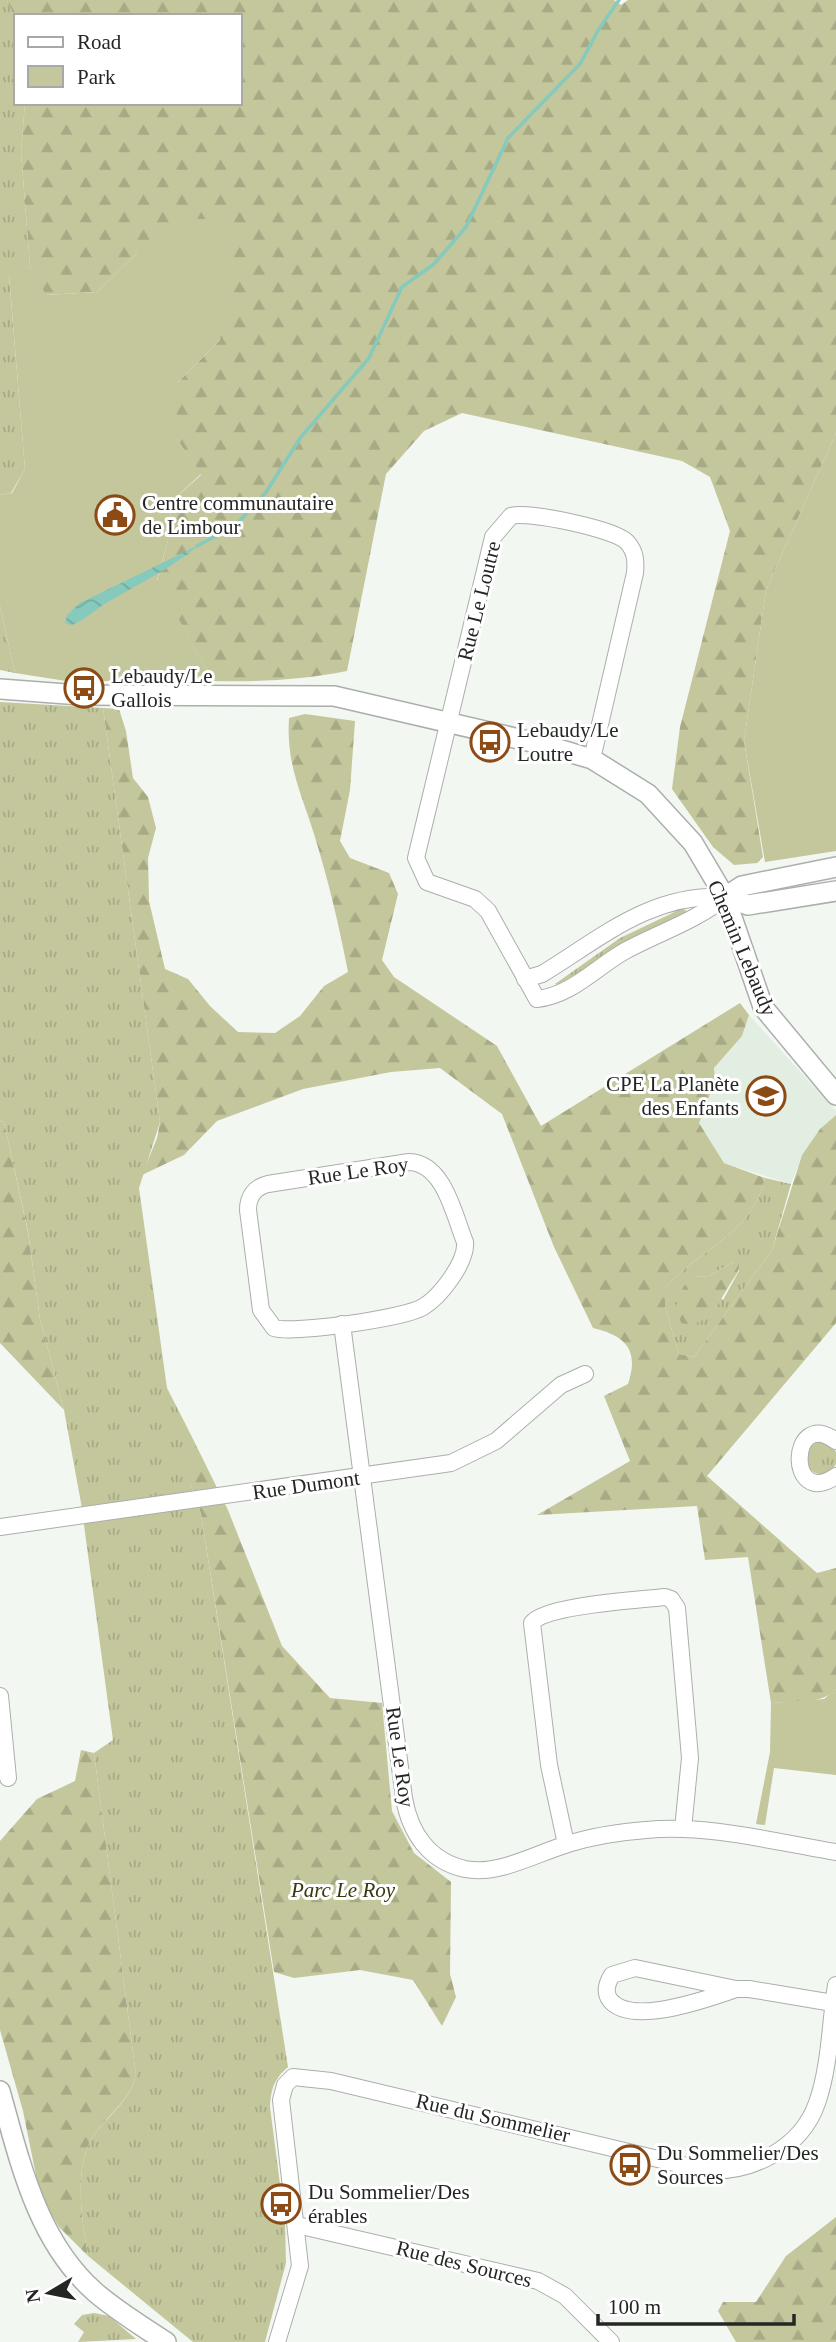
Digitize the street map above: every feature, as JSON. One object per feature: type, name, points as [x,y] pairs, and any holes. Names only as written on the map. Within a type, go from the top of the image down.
[{"type":"street","name":"Rue Le Loutre","points":[[592,759],[636,564],[635,555],[626,541],[612,533],[526,514],[511,516],[498,528],[416,848],[418,866],[427,881],[436,887],[466,895],[482,904],[537,999],[554,997],[622,953],[707,912],[725,897]]},
{"type":"street","name":"Chemin Lebaudy","points":[[0,689],[44,694],[206,698],[324,696],[450,723],[592,759],[634,783],[666,810],[693,843],[725,897],[763,1007],[836,1095]]},
{"type":"street","points":[[725,897],[742,886],[836,867]]},
{"type":"street","points":[[525,979],[542,974],[638,914],[699,896],[725,897],[748,905],[836,891]]},
{"type":"street","name":"Rue Le Roy","points":[[409,1162],[430,1168],[465,1242],[461,1266],[424,1307],[342,1324],[287,1330],[274,1328],[268,1323],[261,1310],[247,1210],[250,1196],[261,1186],[268,1184],[409,1162]]},
{"type":"street","name":"Rue Le Roy","points":[[342,1324],[404,1798],[415,1833],[432,1854],[468,1870],[501,1866],[566,1844],[635,1831],[682,1829],[836,1852]]},
{"type":"street","name":"Rue Dumont","points":[[0,1527],[451,1463],[482,1450],[511,1430],[561,1385],[585,1374]]},
{"type":"street","points":[[836,1441],[827,1436],[810,1438],[800,1447],[798,1462],[801,1470],[812,1480],[827,1481],[836,1476]]},
{"type":"street","points":[[566,1844],[549,1765],[532,1623],[544,1613],[604,1604],[665,1598],[671,1599],[677,1608],[690,1758],[682,1829]]},
{"type":"street","points":[[0,1696],[8,1749],[8,1778]]},
{"type":"street","points":[[736,1989],[706,2000],[645,2012],[616,2006],[609,1999],[606,1990],[612,1975],[635,1968],[736,1989],[833,2003]]},
{"type":"street","name":"Rue du Sommelier","points":[[277,2342],[300,2266],[281,2101],[285,2085],[293,2077],[331,2081],[704,2170],[732,2170],[754,2164],[779,2150],[812,2115],[823,2082],[836,1985]]},
{"type":"street","points":[[0,2091],[34,2207],[59,2248],[94,2291],[166,2342]]},
{"type":"street","name":"Rue des Sources","points":[[297,2225],[538,2281],[565,2296],[611,2342]]},
{"type":"shaded area","name":"CPE La Planète des Enfants","points":[[749,1015],[836,1111],[836,1115],[820,1129],[802,1155],[791,1184],[724,1163],[699,1123],[715,1081],[714,1068],[742,1036]]},
{"type":"green space","points":[[0,0],[7,0],[14,16],[14,105],[25,105],[21,152],[30,266],[9,276],[25,469],[11,493],[0,495]]},
{"type":"green space","points":[[7,0],[614,0],[621,5],[628,0],[836,0],[836,433],[766,590],[744,741],[763,857],[757,863],[734,865],[713,847],[672,789],[680,727],[730,531],[710,477],[682,461],[462,413],[424,431],[386,474],[347,671],[280,680],[213,681],[157,581],[168,540],[172,501],[201,475],[177,439],[177,383],[220,340],[138,252],[97,292],[45,295],[30,266],[21,152],[25,105],[242,105],[242,14],[14,14],[14,16]]},
{"type":"green space","points":[[189,219],[227,219],[233,277],[220,340],[177,383],[177,439],[201,474],[172,501],[168,540],[157,580],[213,681],[66,681],[15,673],[0,606],[0,495],[12,493],[25,469],[9,275],[30,266],[46,295],[97,292],[138,252]]},
{"type":"green space","points":[[836,433],[836,851],[765,862],[744,741],[766,590]]},
{"type":"green space","points":[[0,606],[15,673],[0,670]]},
{"type":"green space","points":[[0,702],[103,708],[160,1122],[139,1188],[167,1388],[190,1433],[190,1483],[201,1514],[288,2067],[276,2080],[270,2101],[285,2223],[286,2263],[265,2342],[193,2342],[88,2256],[81,2192],[84,2159],[96,2132],[125,2099],[136,2075],[94,1753],[113,1740],[81,1503],[64,1410],[40,1319],[28,1231],[4,1122],[0,1121]]},
{"type":"green space","points":[[103,708],[119,709],[126,731],[133,778],[148,797],[156,828],[148,858],[149,901],[165,969],[188,979],[210,1006],[238,1032],[275,1033],[300,1016],[324,986],[348,972],[324,868],[292,764],[289,718],[305,714],[355,721],[350,790],[340,841],[350,858],[389,873],[398,894],[382,960],[394,977],[497,1046],[541,1126],[740,1003],[749,1015],[742,1036],[714,1068],[715,1081],[699,1123],[724,1163],[765,1178],[749,1213],[737,1227],[665,1288],[665,1307],[679,1354],[694,1357],[772,1250],[802,1155],[820,1129],[836,1115],[836,1323],[707,1476],[817,1573],[836,1568],[836,1689],[830,1694],[815,1700],[771,1703],[748,1557],[705,1560],[697,1506],[537,1515],[630,1461],[604,1396],[628,1384],[632,1362],[631,1354],[622,1341],[614,1335],[593,1328],[554,1247],[502,1114],[440,1068],[391,1072],[303,1089],[217,1121],[184,1155],[142,1175],[157,1138],[160,1122]]},
{"type":"green space","points":[[681,909],[686,910],[685,914],[627,942],[558,985],[555,984],[620,938]]},
{"type":"green space","points":[[0,1121],[4,1122],[28,1232],[40,1319],[64,1410],[0,1343]]},
{"type":"green space","points":[[765,1178],[791,1184],[772,1250],[694,1357],[679,1354],[665,1307],[665,1288],[737,1227],[758,1197]],"holes":[[[733,1262],[739,1271],[723,1300],[695,1277],[709,1276]]]},
{"type":"green space","points":[[733,1262],[739,1264],[737,1272],[712,1312],[698,1322],[681,1323],[676,1306],[683,1287],[695,1277],[709,1276]]},
{"type":"green space","name":"Parc Le Roy","points":[[190,1433],[228,1510],[282,1646],[330,1698],[382,1703],[392,1811],[414,1853],[451,1882],[450,1974],[456,1997],[442,2026],[413,1980],[360,1970],[294,1978],[274,1972],[201,1514],[190,1483]]},
{"type":"green space","points":[[821,1442],[832,1447],[837,1458],[832,1469],[821,1474],[810,1469],[805,1458],[810,1447]]},
{"type":"green space","points":[[836,1689],[836,1775],[774,1768],[765,1825],[756,1824],[770,1752],[771,1703],[824,1699]]},
{"type":"green space","points":[[81,1750],[94,1753],[136,2075],[125,2099],[96,2132],[84,2159],[81,2192],[88,2256],[59,2227],[40,2195],[23,2111],[0,2030],[0,1841],[37,1799],[75,1781]]},
{"type":"green space","points":[[836,2217],[836,2342],[736,2342],[718,2311],[723,2302],[756,2302],[786,2256]]},
{"type":"green space","points":[[94,2313],[109,2316],[136,2339],[78,2342],[84,2332],[74,2324],[82,2315]]},
{"type":"water","points":[[201,544],[82,620],[72,625],[65,623],[67,615],[80,603]]},
{"type":"waterway","points":[[197,546],[236,525],[266,492],[301,437],[369,358],[402,287],[434,264],[466,227],[508,138],[580,64],[619,0]]},
{"type":"place","name":"Centre communautaire de Limbour","points":[[115,515]]},
{"type":"place","name":"Lebaudy/Le Gallois","points":[[84,688]]},
{"type":"place","name":"Lebaudy/Le Loutre","points":[[490,742]]},
{"type":"place","name":"CPE La Planète des Enfants","points":[[766,1096]]},
{"type":"place","name":"Du Sommelier/Des Sources","points":[[630,2165]]},
{"type":"place","name":"Du Sommelier/Des érables","points":[[281,2204]]}]
